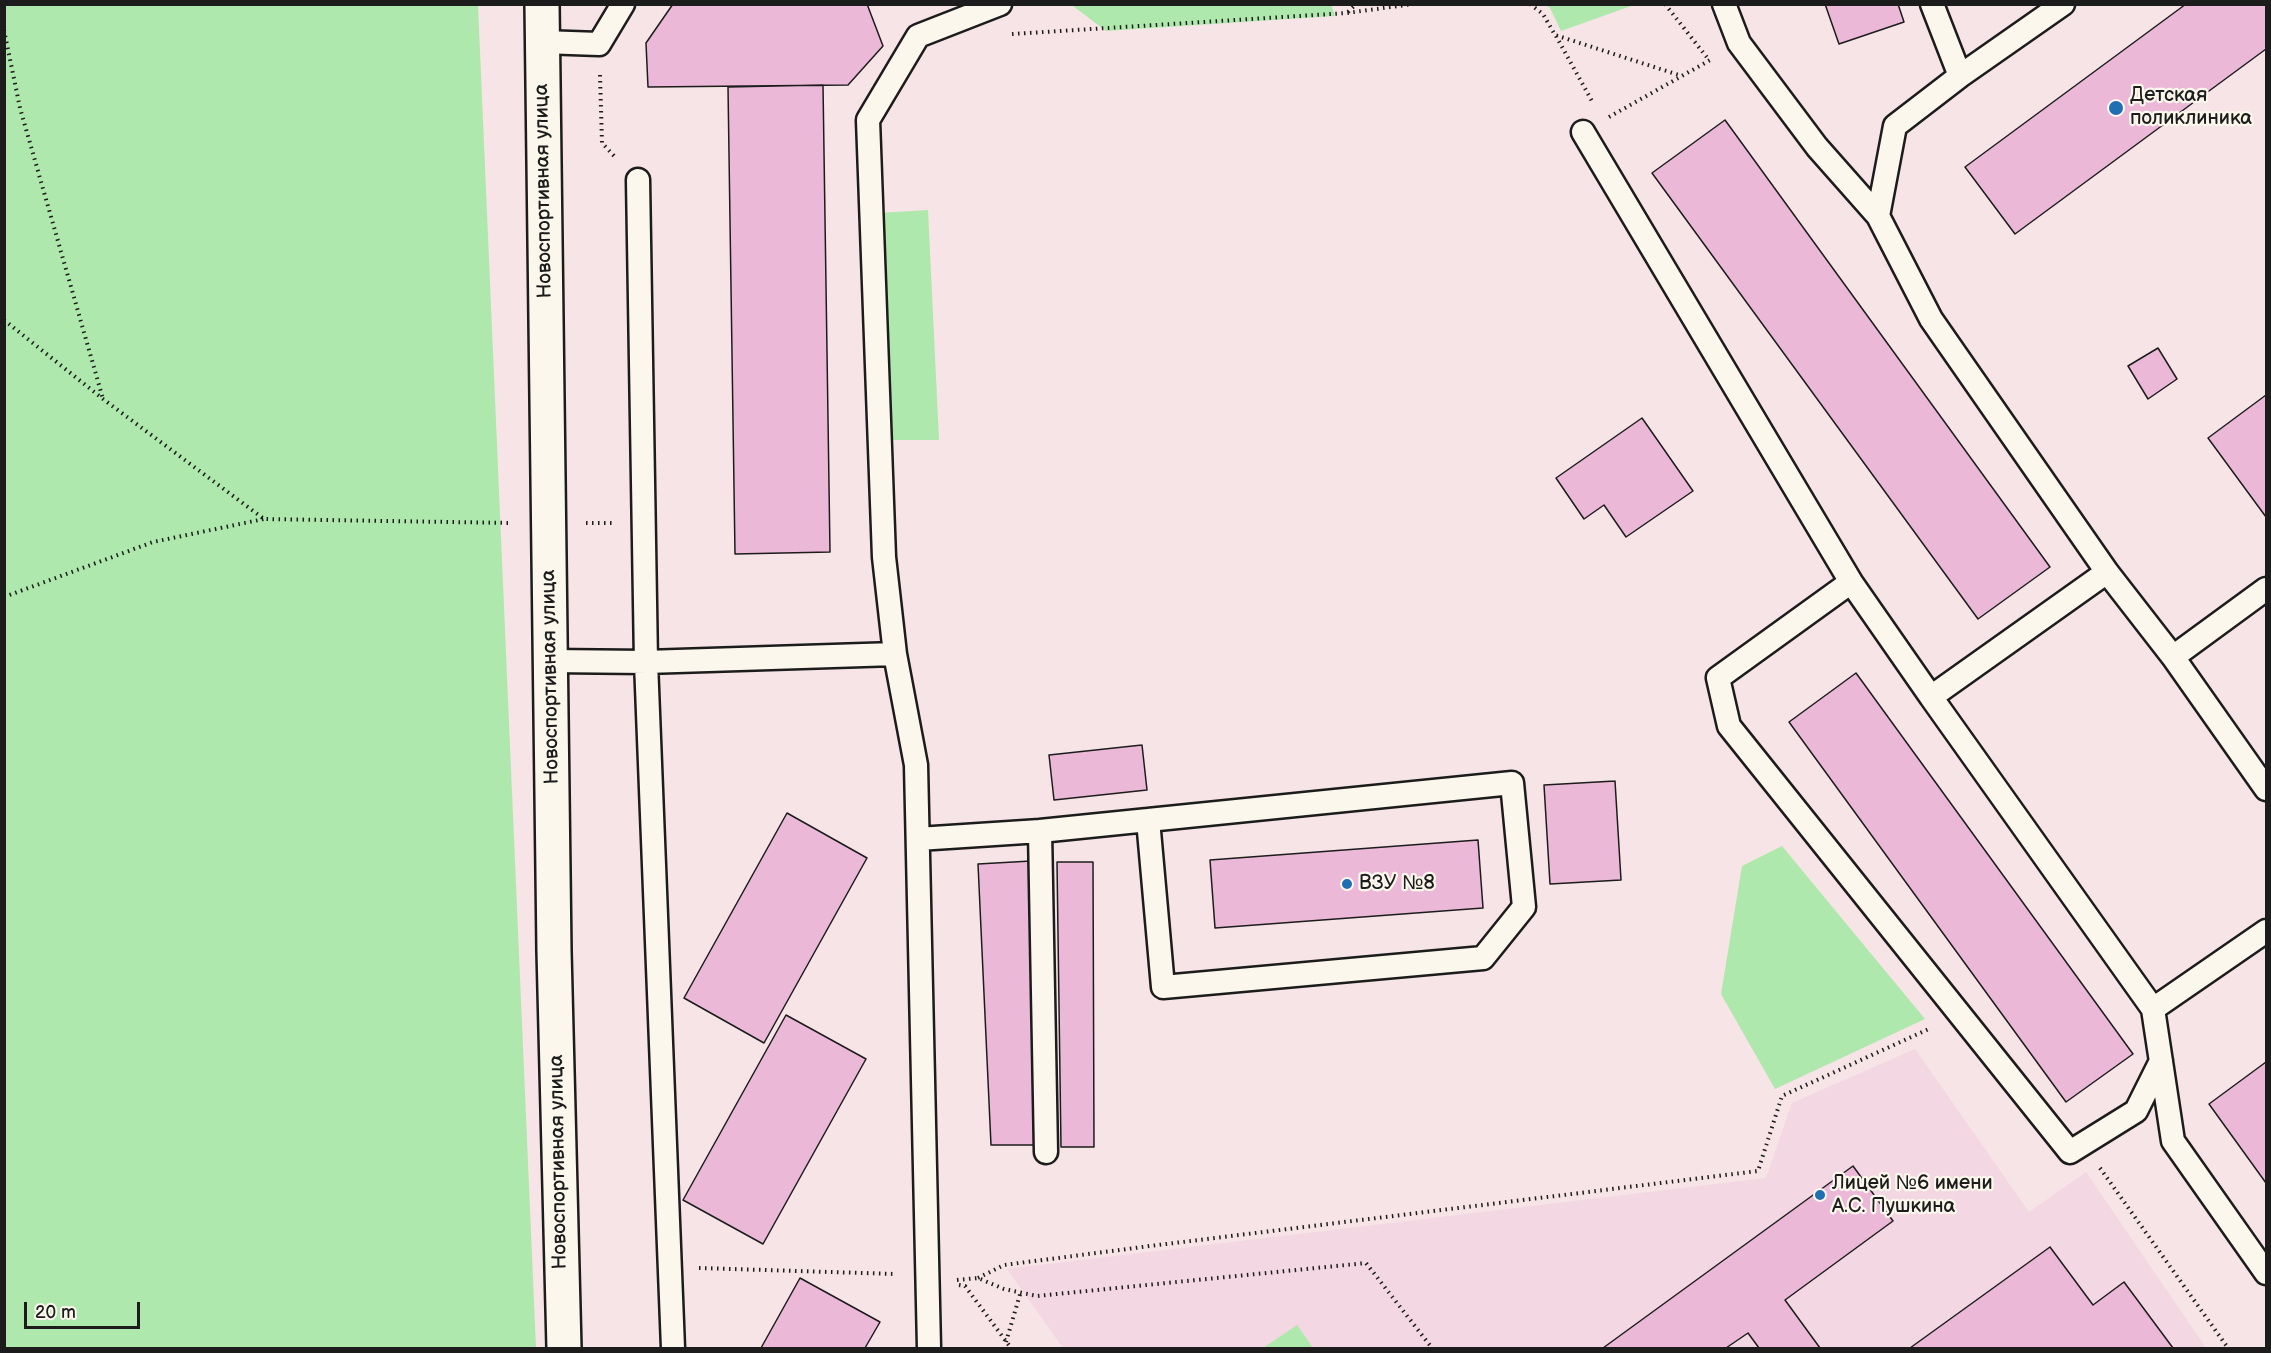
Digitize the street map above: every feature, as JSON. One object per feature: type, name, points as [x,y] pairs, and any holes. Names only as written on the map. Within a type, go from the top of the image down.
[{"type":"main road","name":"Новоспортивная улица","points":[[542,4],[550,661],[564,1348]]},
{"type":"lane","points":[[542,42],[600,44],[623,4]]},
{"type":"lane","points":[[930,1348],[936,1278],[916,765],[896,654],[884,558],[868,120],[918,36],[1000,4]]},
{"type":"lane","points":[[1724,4],[1739,43],[1817,147],[1878,216],[1931,319],[2107,572],[2173,657],[2266,789]]},
{"type":"lane","points":[[1932,4],[1959,76]]},
{"type":"lane","points":[[1878,216],[1895,126],[1959,76],[2063,4]]},
{"type":"lane","points":[[1582,132],[1851,582],[2153,1009],[2173,1141],[2266,1273]]},
{"type":"lane","points":[[638,180],[646,662],[673,1348]]},
{"type":"lane","points":[[1931,697],[2107,572]]},
{"type":"lane","points":[[1851,582],[1718,678],[1729,726],[2070,1152],[2136,1111],[2161,1061]]},
{"type":"lane","points":[[2173,657],[2266,589]]},
{"type":"lane","points":[[550,661],[646,662],[896,654]]},
{"type":"lane","points":[[918,839],[1040,831],[1148,820],[1512,783],[1524,907],[1482,958],[1163,987],[1148,820]]},
{"type":"lane","points":[[1040,831],[1046,1152]]},
{"type":"lane","points":[[2153,1009],[2266,931]]},
{"type":"path","points":[[1347,13],[1356,4]]},
{"type":"path","points":[[1000,35],[1347,13],[1413,4]]},
{"type":"path","points":[[1530,4],[1543,14],[1603,121]]},
{"type":"path","points":[[1665,4],[1710,60]]},
{"type":"path","points":[[4,30],[20,108],[103,399]]},
{"type":"path","points":[[1555,35],[1682,77]]},
{"type":"path","points":[[1582,132],[1739,43]]},
{"type":"path","points":[[600,44],[602,143],[638,180]]},
{"type":"path","points":[[4,320],[103,399],[264,519]]},
{"type":"path","points":[[4,597],[153,542],[264,519],[550,524],[644,523]]},
{"type":"path","points":[[978,1278],[1004,1265],[1758,1171],[1782,1096],[1960,1015]]},
{"type":"path","points":[[2084,1144],[2228,1348]]},
{"type":"path","points":[[669,1267],[978,1278],[1004,1289],[1037,1296],[1366,1263],[1432,1348]]},
{"type":"path","points":[[936,1278],[965,1286],[1011,1348]]},
{"type":"path","points":[[1006,1342],[1021,1291]]},
{"type":"shaded area","name":"Лицей №6 имени А.С. Пушкина","points":[[1915,1049],[2029,1212],[2086,1172],[2206,1348],[1063,1348],[1007,1269],[1766,1178],[1792,1103]]},
{"type":"green space","points":[[5,4],[478,5],[536,1348],[5,1348]]},
{"type":"green space","points":[[1078,4],[1331,4],[1335,16],[1106,31],[1073,6]]},
{"type":"green space","points":[[1546,5],[1634,5],[1561,31],[1550,8]]},
{"type":"green space","points":[[928,210],[939,440],[886,440],[878,213]]},
{"type":"green space","points":[[1782,846],[1925,1019],[1775,1089],[1721,994],[1742,866]]},
{"type":"green space","points":[[1297,1325],[1313,1348],[1263,1348]]},
{"type":"building","points":[[673,4],[867,4],[883,46],[848,85],[648,87],[646,43]]},
{"type":"building","points":[[1825,4],[1898,4],[1904,22],[1839,44]]},
{"type":"building","name":"Детская поликлиника","points":[[2186,4],[2266,4],[2266,49],[2015,234],[1965,167]]},
{"type":"building","points":[[823,85],[830,552],[735,554],[728,87]]},
{"type":"building","points":[[1725,120],[2050,567],[1978,619],[1652,173]]},
{"type":"building","points":[[2158,348],[2177,379],[2148,399],[2128,366]]},
{"type":"building","points":[[2266,395],[2266,517],[2208,438]]},
{"type":"building","points":[[1642,418],[1693,491],[1626,537],[1604,505],[1584,519],[1556,478]]},
{"type":"building","points":[[1856,673],[2133,1054],[2066,1102],[1789,722]]},
{"type":"building","points":[[1142,745],[1147,790],[1054,800],[1049,755]]},
{"type":"building","points":[[1615,781],[1621,880],[1550,884],[1544,785]]},
{"type":"building","points":[[787,813],[867,858],[764,1043],[684,998]]},
{"type":"building","name":"ВЗУ №8","points":[[1478,840],[1483,908],[1215,928],[1210,860]]},
{"type":"building","points":[[1031,861],[1034,1145],[991,1145],[978,864]]},
{"type":"building","points":[[1057,862],[1093,862],[1094,1147],[1061,1147]]},
{"type":"building","points":[[786,1015],[866,1059],[763,1244],[683,1200]]},
{"type":"building","points":[[2266,1062],[2266,1183],[2209,1104]]},
{"type":"building","points":[[1853,1166],[1893,1221],[1785,1300],[1820,1348],[1759,1348],[1748,1333],[1726,1348],[1603,1348]]},
{"type":"building","points":[[2050,1247],[2093,1305],[2124,1282],[2173,1348],[1910,1348]]},
{"type":"building","points":[[800,1278],[880,1322],[865,1348],[761,1348]]},
{"type":"place","name":"Детская поликлиника","points":[[2116,108]]},
{"type":"place","name":"ВЗУ №8","points":[[1347,884]]},
{"type":"place","name":"Лицей №6 имени А.С. Пушкина","points":[[1820,1195]]}]
